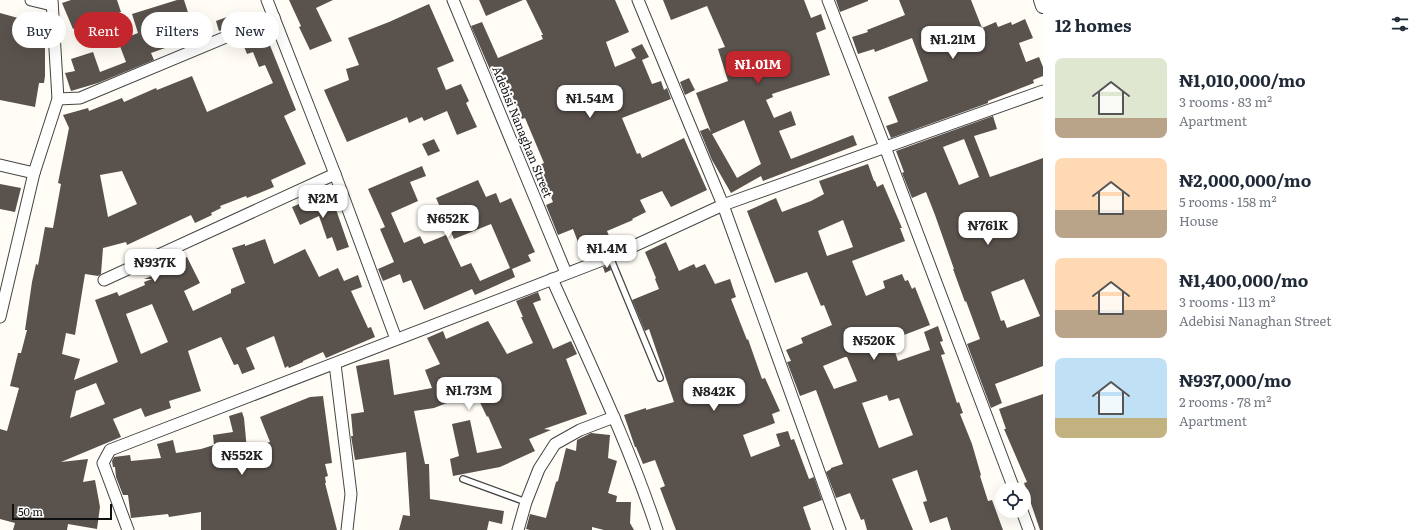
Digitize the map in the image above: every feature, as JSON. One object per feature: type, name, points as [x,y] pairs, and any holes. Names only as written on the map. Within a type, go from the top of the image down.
[{"type":"street","points":[[0,317],[34,173],[58,99],[52,3],[31,0]]},
{"type":"street","points":[[267,0],[272,12]]},
{"type":"street","name":"Adebisi Nanaghan Street","points":[[453,0],[566,273]]},
{"type":"street","points":[[638,0],[723,204],[840,530]]},
{"type":"street","points":[[828,0],[1011,482]]},
{"type":"street","points":[[1041,0],[1043,6]]},
{"type":"street","points":[[279,30],[335,174],[396,339]]},
{"type":"street","points":[[58,99],[80,98],[221,39]]},
{"type":"street","points":[[128,530],[103,463],[110,450],[610,257],[723,204],[1043,91]]},
{"type":"street","points":[[0,165],[34,173]]},
{"type":"street","points":[[104,280],[335,174]]},
{"type":"street","points":[[552,279],[614,418],[643,488],[657,530]]},
{"type":"street","points":[[335,364],[351,494],[347,530]]},
{"type":"street","points":[[518,530],[526,502],[540,469],[555,444],[580,430],[614,418]]},
{"type":"street","points":[[1025,518],[1030,530]]},
{"type":"lane","points":[[610,257],[617,270],[660,378]]},
{"type":"lane","points":[[463,479],[526,502]]},
{"type":"building","points":[[71,0],[117,0],[121,12],[74,12],[73,29],[62,3]]},
{"type":"building","points":[[177,0],[184,0],[188,12],[141,12],[141,48],[165,48],[151,53],[154,60],[98,83],[71,91],[65,73],[75,71],[71,59],[93,52],[100,72],[126,62],[121,48],[133,48],[133,35],[138,33],[133,14]]},
{"type":"building","points":[[289,0],[333,0],[316,8],[332,41],[310,50],[299,27],[301,26]]},
{"type":"building","points":[[479,0],[523,0],[486,16]]},
{"type":"building","points":[[526,0],[615,0],[629,32],[606,42],[615,67],[636,58],[631,49],[642,44],[649,57],[642,60],[652,84],[661,81],[664,90],[667,88],[671,99],[622,118],[637,154],[640,153],[642,158],[684,138],[707,190],[671,207],[662,191],[640,200],[646,212],[632,219],[633,220],[607,231],[614,248],[598,254],[591,237],[578,242],[573,229],[558,235],[546,205],[553,202],[537,166],[544,163],[525,118],[522,119],[504,77],[495,81],[471,26],[482,22],[498,58],[543,39],[541,35],[543,35]]},
{"type":"building","points":[[663,0],[804,0],[811,18],[821,14],[826,29],[816,33],[830,75],[772,94],[773,97],[766,100],[774,118],[791,111],[796,125],[779,131],[791,159],[853,135],[857,145],[763,181],[761,176],[731,193],[712,160],[700,131],[708,128],[711,132],[696,93],[728,81],[718,49],[725,47],[707,6],[671,20]],"holes":[[[744,120],[761,164],[737,178],[712,134]]]},
{"type":"building","points":[[836,0],[868,0],[868,1],[840,12]]},
{"type":"building","points":[[899,0],[971,0],[982,28],[996,22],[998,27],[1011,22],[1012,25],[1025,19],[1033,38],[1019,43],[1026,62],[1039,57],[1043,67],[1043,76],[1033,80],[1034,83],[988,101],[988,103],[891,138],[886,126],[898,122],[888,97],[928,81],[912,38],[875,52],[874,49],[858,54],[852,37],[868,32],[867,30],[905,15]]},
{"type":"building","points":[[429,4],[454,61],[437,68],[446,90],[461,84],[469,101],[466,103],[477,127],[457,135],[447,111],[424,121],[422,117],[409,123],[407,117],[347,142],[324,90],[349,80],[346,69],[359,65],[348,38]]},
{"type":"building","points":[[0,13],[12,16],[12,48],[45,48],[45,76],[44,83],[39,83],[35,107],[0,100]]},
{"type":"building","points":[[221,19],[221,30],[219,31],[216,21]]},
{"type":"building","points":[[245,48],[271,48],[296,110],[284,116],[306,164],[271,180],[274,187],[247,198],[246,196],[220,206],[221,208],[211,213],[212,215],[195,223],[191,215],[127,245],[126,242],[103,248],[101,274],[98,276],[85,274],[75,335],[66,333],[62,354],[80,359],[74,380],[118,362],[95,300],[117,292],[119,296],[145,285],[144,282],[152,279],[144,279],[174,267],[173,264],[187,257],[200,283],[184,291],[193,311],[231,293],[231,289],[245,283],[232,248],[245,244],[245,246],[265,239],[274,264],[305,249],[319,277],[338,268],[344,281],[358,275],[362,287],[351,291],[368,328],[371,327],[375,337],[326,358],[323,352],[289,368],[288,366],[285,368],[274,336],[246,348],[255,369],[242,374],[238,364],[234,365],[221,337],[188,351],[201,391],[169,401],[171,408],[145,417],[141,408],[113,419],[121,437],[61,462],[88,459],[83,482],[95,480],[100,507],[97,529],[68,524],[67,530],[13,530],[15,523],[0,519],[0,429],[7,431],[19,388],[10,386],[18,353],[21,353],[27,330],[25,330],[32,282],[36,264],[38,265],[45,227],[53,228],[61,184],[58,183],[69,128],[63,115],[88,108],[89,111],[122,98],[124,102],[156,88],[157,90],[192,76],[207,112],[273,83],[265,65],[259,67],[253,52],[247,54]],"holes":[[[122,171],[137,204],[108,217],[100,175]],[[152,304],[168,342],[141,354],[126,314]],[[96,383],[105,404],[70,418],[76,391]]]},
{"type":"building","points":[[689,78],[695,90],[685,95],[680,82]]},
{"type":"building","points":[[993,116],[997,129],[974,136],[990,177],[1043,158],[1043,366],[995,384],[1002,403],[991,408],[967,344],[980,339],[953,269],[935,215],[926,192],[912,198],[902,173],[904,172],[896,151]],"holes":[[[964,139],[979,177],[959,185],[943,147]],[[1024,279],[1040,316],[1007,328],[1004,320],[1001,321],[991,292]]]},
{"type":"building","points":[[434,139],[440,151],[428,156],[422,144]]},
{"type":"building","points":[[868,164],[877,187],[883,184],[902,228],[900,228],[905,241],[852,261],[866,296],[885,288],[883,281],[902,274],[905,281],[908,280],[912,289],[915,287],[930,325],[891,340],[898,361],[930,350],[924,332],[938,326],[943,341],[940,342],[945,354],[941,355],[957,403],[959,402],[963,413],[960,414],[972,444],[988,501],[992,500],[995,508],[995,518],[999,518],[1003,530],[951,530],[947,517],[930,523],[923,502],[927,501],[917,470],[892,479],[913,530],[867,530],[864,519],[861,520],[850,493],[836,498],[826,472],[831,468],[843,464],[816,390],[800,396],[787,362],[791,361],[786,350],[803,343],[801,338],[832,325],[824,305],[821,306],[807,272],[775,283],[747,211],[776,198],[782,212],[811,201],[824,194],[819,181]],"holes":[[[843,220],[853,247],[827,256],[818,231]],[[847,357],[857,381],[834,389],[823,366]],[[887,395],[889,401],[899,398],[913,435],[879,448],[862,403]]]},
{"type":"building","points":[[422,166],[426,176],[410,182],[418,201],[391,213],[404,243],[420,236],[424,244],[446,235],[461,267],[471,263],[480,281],[510,268],[491,224],[454,239],[436,198],[478,180],[486,197],[496,193],[500,203],[511,198],[535,252],[528,255],[531,261],[512,269],[515,277],[475,295],[472,289],[424,310],[411,280],[403,283],[400,274],[383,281],[378,269],[394,262],[380,229],[385,227],[368,189]]},
{"type":"building","points":[[0,184],[21,188],[15,212],[0,209]]},
{"type":"building","points":[[315,197],[317,203],[332,198],[349,247],[337,251],[332,237],[327,239],[319,216],[300,225],[292,207]]},
{"type":"building","points":[[666,242],[679,271],[694,264],[696,268],[705,264],[715,284],[730,279],[736,297],[731,299],[747,340],[748,339],[762,379],[765,378],[780,411],[772,414],[775,423],[743,435],[751,457],[780,446],[776,434],[788,431],[791,440],[794,439],[809,479],[814,477],[822,500],[803,507],[811,530],[676,530],[660,488],[665,486],[655,460],[643,464],[635,447],[624,415],[646,408],[646,410],[674,402],[649,329],[645,331],[632,300],[659,289],[645,252]]},
{"type":"building","points":[[609,265],[611,270],[605,273],[603,267]]},
{"type":"building","points":[[538,292],[541,300],[533,303],[553,349],[571,341],[577,354],[566,359],[587,414],[544,429],[551,430],[529,439],[535,451],[500,467],[453,476],[450,459],[459,456],[452,424],[470,420],[477,453],[502,448],[488,416],[487,417],[475,392],[434,408],[414,411],[425,464],[429,464],[430,499],[504,511],[502,524],[489,521],[487,530],[399,530],[403,515],[410,516],[406,452],[355,460],[351,436],[353,436],[351,414],[364,412],[356,366],[389,359],[394,395],[432,388],[425,370],[440,364],[427,338],[443,331],[446,339],[488,321],[507,354],[533,343],[521,317],[523,317],[516,301]]},
{"type":"building","points":[[1043,394],[1043,530],[1040,530],[1031,504],[1031,482],[1027,482],[1004,429],[1006,429],[999,409]]},
{"type":"building","points":[[323,396],[332,463],[325,464],[328,476],[325,477],[325,483],[337,530],[201,530],[201,512],[169,517],[168,514],[131,518],[128,495],[123,495],[116,477],[115,467],[113,467],[112,461],[114,457],[130,455],[131,461],[161,458],[157,444],[173,440],[176,453],[201,449],[214,445],[213,435],[233,432],[229,416],[242,412],[244,418],[247,450],[270,442],[260,417],[310,397]]},
{"type":"building","points":[[591,433],[610,435],[608,458],[617,461],[608,493],[617,496],[616,502],[631,502],[630,523],[634,530],[604,530],[592,527],[592,530],[526,529],[530,514],[546,518],[556,482],[558,481],[566,448],[576,451],[577,440]]}]
